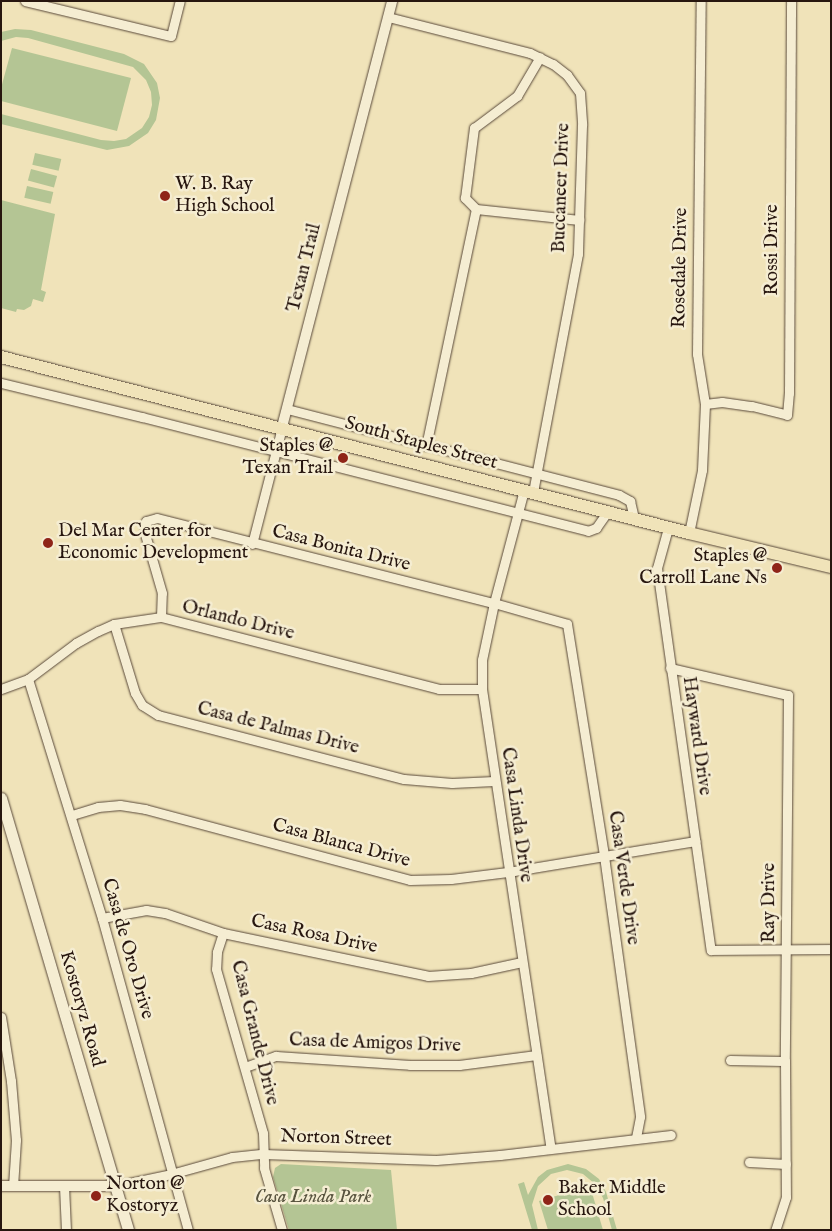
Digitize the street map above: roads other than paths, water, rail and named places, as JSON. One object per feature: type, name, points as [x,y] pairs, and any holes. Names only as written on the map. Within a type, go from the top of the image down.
[{"type":"main road","name":"South Staples Street","points":[[1,356],[668,528],[831,567]]},
{"type":"main road","name":"Kostoryz Road","points":[[1,798],[128,1230]]},
{"type":"street","points":[[25,1],[171,36],[180,1]]},
{"type":"street","points":[[68,11],[70,1]]},
{"type":"street","name":"Texan Trail","points":[[252,544],[392,1]]},
{"type":"street","name":"Rosedale Drive","points":[[689,533],[702,470],[705,404],[696,354],[701,1]]},
{"type":"street","name":"Rossi Drive","points":[[705,404],[722,402],[737,404],[787,415],[789,393],[791,1]]},
{"type":"street","name":"Buccaneer Drive","points":[[388,18],[530,53],[540,57],[567,75],[580,93],[582,125],[578,254],[536,474],[529,491]]},
{"type":"street","points":[[540,57],[517,96],[474,128],[465,198],[476,209],[579,220]]},
{"type":"street","points":[[426,446],[476,209]]},
{"type":"street","points":[[1,383],[588,531],[596,528],[607,512]]},
{"type":"street","points":[[287,409],[619,494],[630,502],[634,519]]},
{"type":"street","name":"Casa Linda Drive","points":[[529,491],[518,514],[494,603],[482,660],[482,689],[494,781],[551,1148]]},
{"type":"street","name":"Casa Bonita Drive","points":[[161,617],[162,593],[145,534],[146,520],[157,518],[252,544],[494,603],[567,624]]},
{"type":"street","name":"Hayward Drive","points":[[668,528],[657,568],[711,950],[786,950]]},
{"type":"street","name":"Orlando Drive","points":[[1,689],[28,679],[76,643],[114,624],[161,617],[439,689],[482,689]]},
{"type":"street","name":"Casa de Palmas Drive","points":[[114,624],[135,694],[142,705],[158,715],[404,778],[452,783],[494,781]]},
{"type":"street","name":"Casa Verde Drive","points":[[567,624],[604,856],[640,1117],[636,1138]]},
{"type":"street","name":"Ray Drive","points":[[670,668],[788,695],[785,1061],[786,1197],[775,1230]]},
{"type":"street","name":"Casa de Oro Drive","points":[[28,679],[72,815],[102,918],[171,1174],[188,1230]]},
{"type":"street","name":"Casa Blanca Drive","points":[[72,815],[98,807],[120,805],[145,809],[410,880],[452,879],[508,872],[695,841]]},
{"type":"street","name":"Casa Rosa Drive","points":[[102,918],[146,910],[165,913],[223,933],[428,976],[471,972],[522,962]]},
{"type":"street","name":"Casa Grande Drive","points":[[223,933],[217,952],[216,969],[263,1133],[264,1168],[282,1230]]},
{"type":"street","points":[[786,950],[831,948]]},
{"type":"street","points":[[1,1017],[11,1081],[16,1140],[13,1186]]},
{"type":"street","name":"Casa de Amigos Drive","points":[[245,1067],[276,1056],[410,1065],[459,1065],[536,1055]]},
{"type":"street","points":[[730,1060],[785,1061]]},
{"type":"street","name":"Norton Street","points":[[1,1186],[114,1186],[171,1174],[232,1157],[263,1154],[436,1160],[671,1134]]},
{"type":"street","points":[[749,1162],[786,1164]]},
{"type":"street","points":[[64,1186],[66,1230]]},
{"type":"place","name":"W. B. Ray High School","points":[[165,196]]},
{"type":"place","name":"Staples @ Texan Trail","points":[[343,458]]},
{"type":"place","name":"Del Mar Center for Economic Development","points":[[48,543]]},
{"type":"place","name":"Staples @ Carroll Lane Ns","points":[[777,568]]},
{"type":"place","name":"Norton @ Kostoryz","points":[[96,1196]]},
{"type":"place","name":"Baker Middle School","points":[[548,1200]]},
{"type":"park label","name":"Casa Linda Park","points":[[313,1198]]}]
